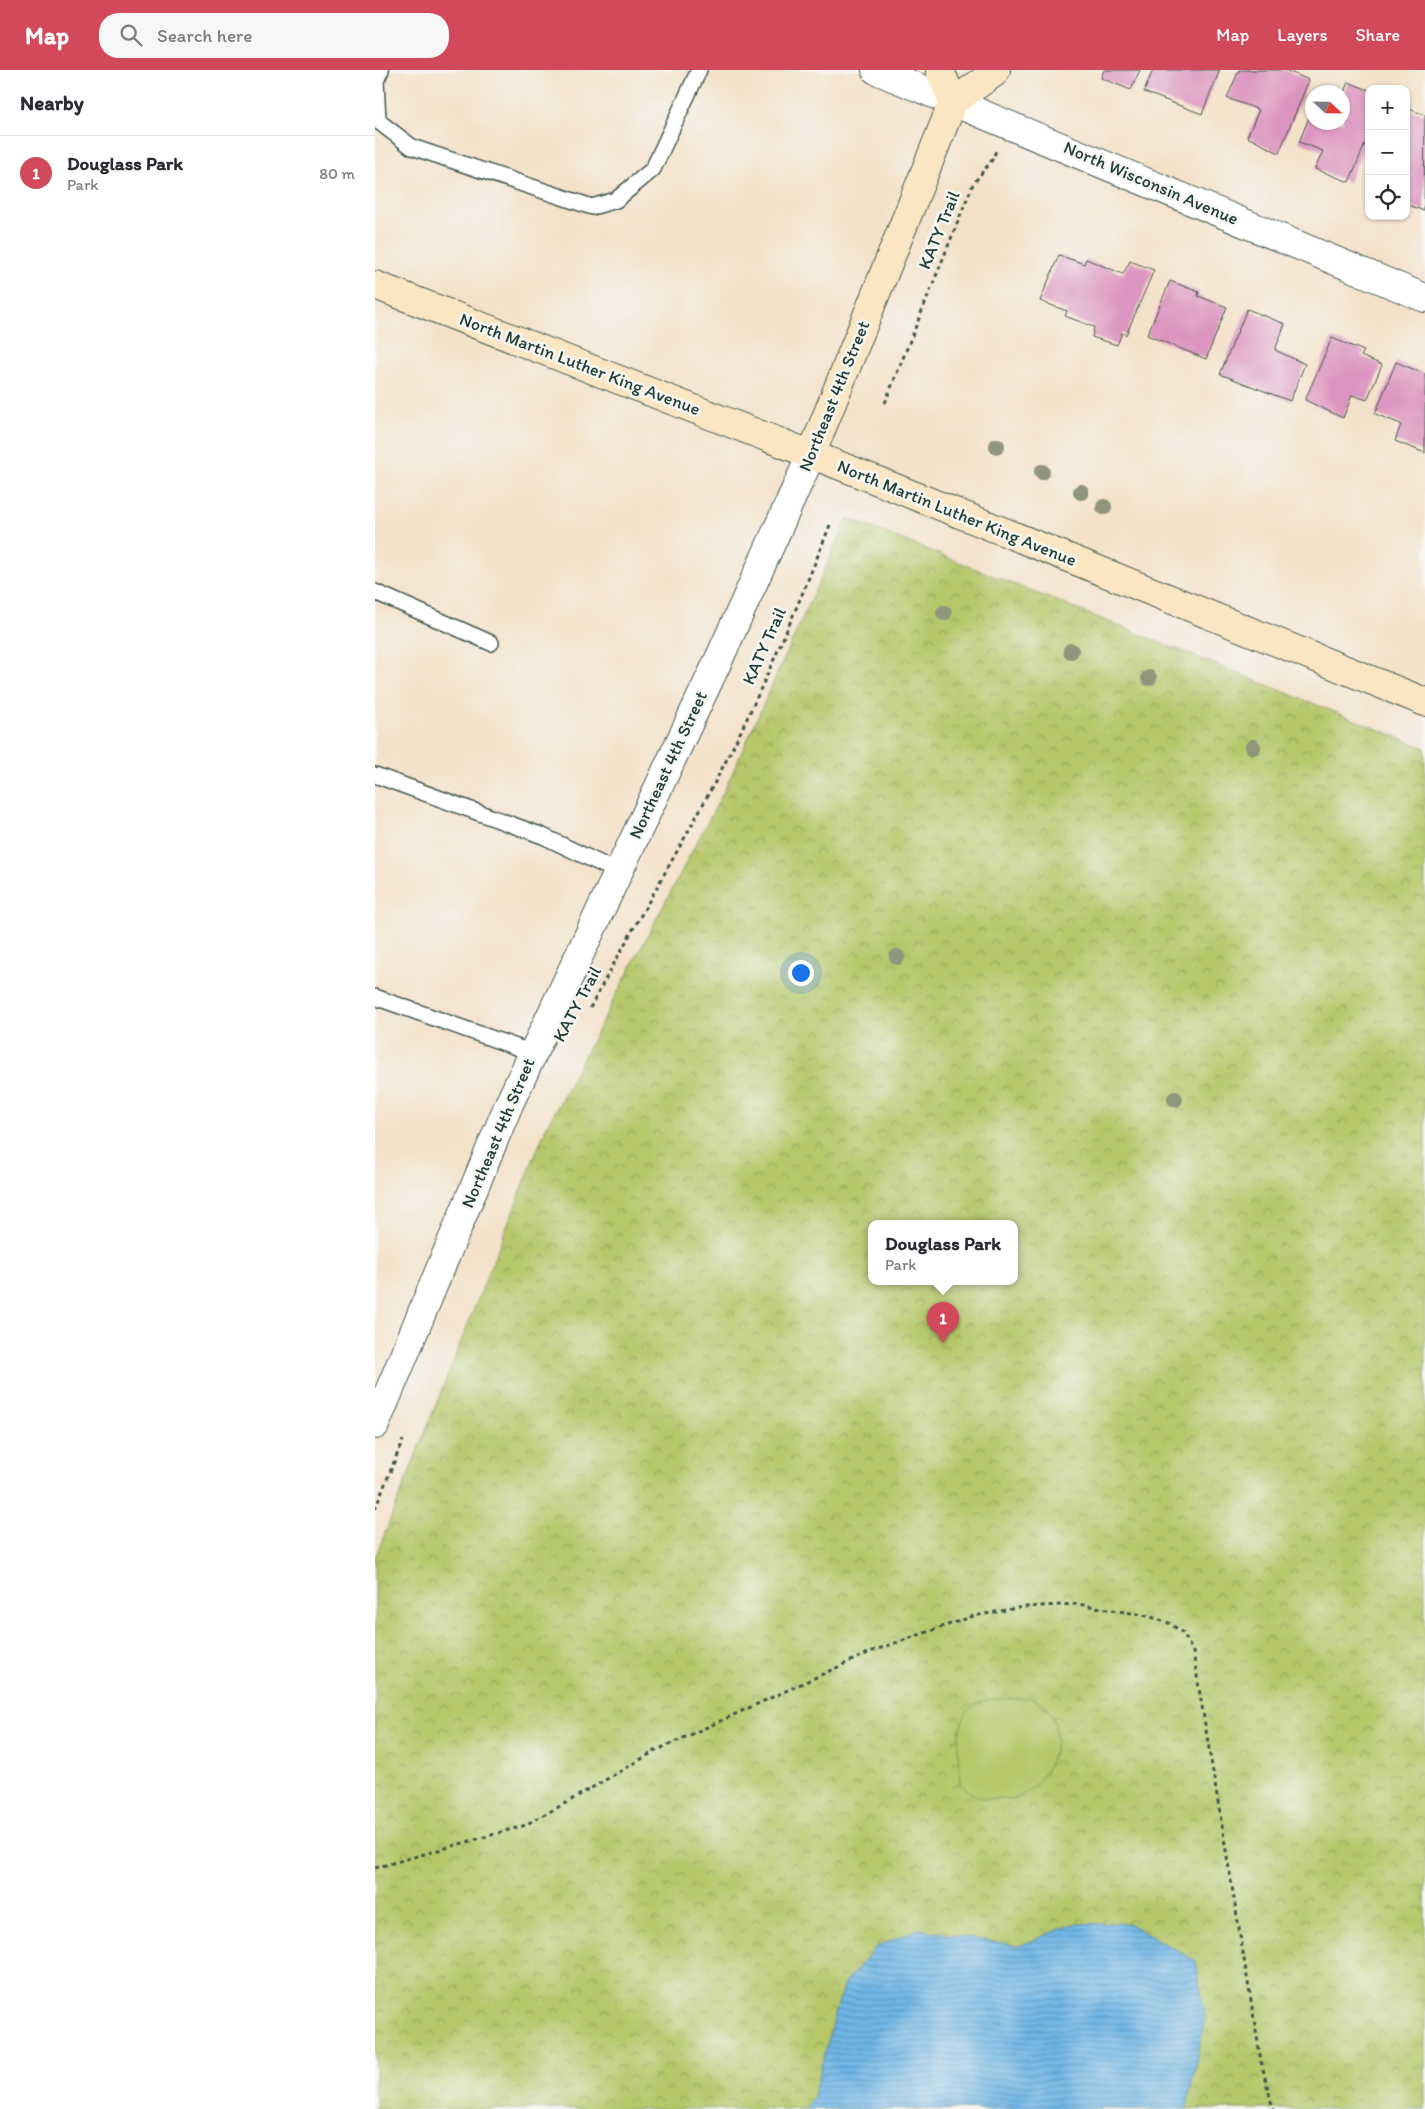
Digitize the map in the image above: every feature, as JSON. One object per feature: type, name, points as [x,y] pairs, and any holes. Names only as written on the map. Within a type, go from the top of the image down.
[{"type":"main road","points":[[940,70],[953,102],[995,73],[996,70]]},
{"type":"main road","name":"Northeast 4th Street","points":[[811,455],[953,102]]},
{"type":"main road","name":"North Martin Luther King Avenue","points":[[375,285],[623,380],[1425,702]]},
{"type":"street","name":"North Wisconsin Avenue","points":[[876,70],[1425,298]]},
{"type":"street","name":"Northeast 4th Street","points":[[375,1425],[505,1113],[719,659],[811,455]]},
{"type":"lane","points":[[381,70],[376,81],[378,121],[412,147],[593,207],[616,200],[653,169],[699,70]]},
{"type":"lane","points":[[375,592],[491,643]]},
{"type":"lane","points":[[375,775],[543,836],[618,872]]},
{"type":"lane","points":[[375,997],[533,1053]]},
{"type":"path","name":"KATY Trail","points":[[885,403],[973,184],[992,160],[1008,124]]},
{"type":"path","name":"KATY Trail","points":[[590,1009],[741,731],[813,569],[830,525]]},
{"type":"path","points":[[375,1509],[404,1437]]},
{"type":"path","points":[[375,1868],[523,1826],[655,1751],[875,1650],[975,1616],[1023,1607],[1077,1604],[1148,1616],[1169,1623],[1183,1633],[1193,1652],[1261,2061],[1273,2109]]},
{"type":"green space","points":[[848,518],[1425,748],[1425,2109],[375,2109],[375,1558],[546,1128],[725,789]]},
{"type":"green space","points":[[1030,1698],[1044,1706],[1053,1718],[1056,1732],[1055,1747],[1050,1762],[1042,1776],[1032,1788],[1014,1798],[991,1799],[972,1793],[960,1783],[959,1734],[967,1713],[975,1705],[986,1701]]},
{"type":"water","points":[[1128,1923],[1196,1961],[1205,2017],[1187,2109],[805,2109],[813,2097],[843,1986],[876,1947],[918,1929],[1019,1946],[1073,1924]]},
{"type":"building","points":[[1104,70],[1140,70],[1131,90],[1101,78]]},
{"type":"building","points":[[1153,70],[1220,70],[1202,114],[1144,92]]},
{"type":"building","points":[[1239,70],[1285,70],[1309,80],[1307,85],[1305,85],[1305,90],[1279,153],[1247,137],[1259,110],[1227,98]]},
{"type":"building","points":[[1348,82],[1365,88],[1365,144],[1349,182],[1315,169],[1323,151],[1299,142],[1305,127],[1305,130],[1350,130],[1350,85],[1347,85]]},
{"type":"building","points":[[1410,109],[1425,115],[1424,211],[1410,206]]},
{"type":"building","points":[[1059,255],[1084,264],[1086,259],[1123,274],[1130,261],[1154,270],[1126,335],[1122,333],[1117,345],[1092,337],[1094,327],[1065,316],[1067,311],[1040,301]]},
{"type":"building","points":[[1170,281],[1199,292],[1198,296],[1227,307],[1206,359],[1147,335]]},
{"type":"building","points":[[1247,309],[1285,324],[1275,350],[1305,364],[1290,401],[1220,374]]},
{"type":"building","points":[[1332,338],[1364,351],[1361,356],[1382,365],[1367,400],[1352,395],[1343,418],[1305,400]]},
{"type":"building","points":[[1396,362],[1425,374],[1425,453],[1395,441],[1401,424],[1375,414]]},
{"type":"place","name":"Douglass Park","points":[[943,1343]]}]
